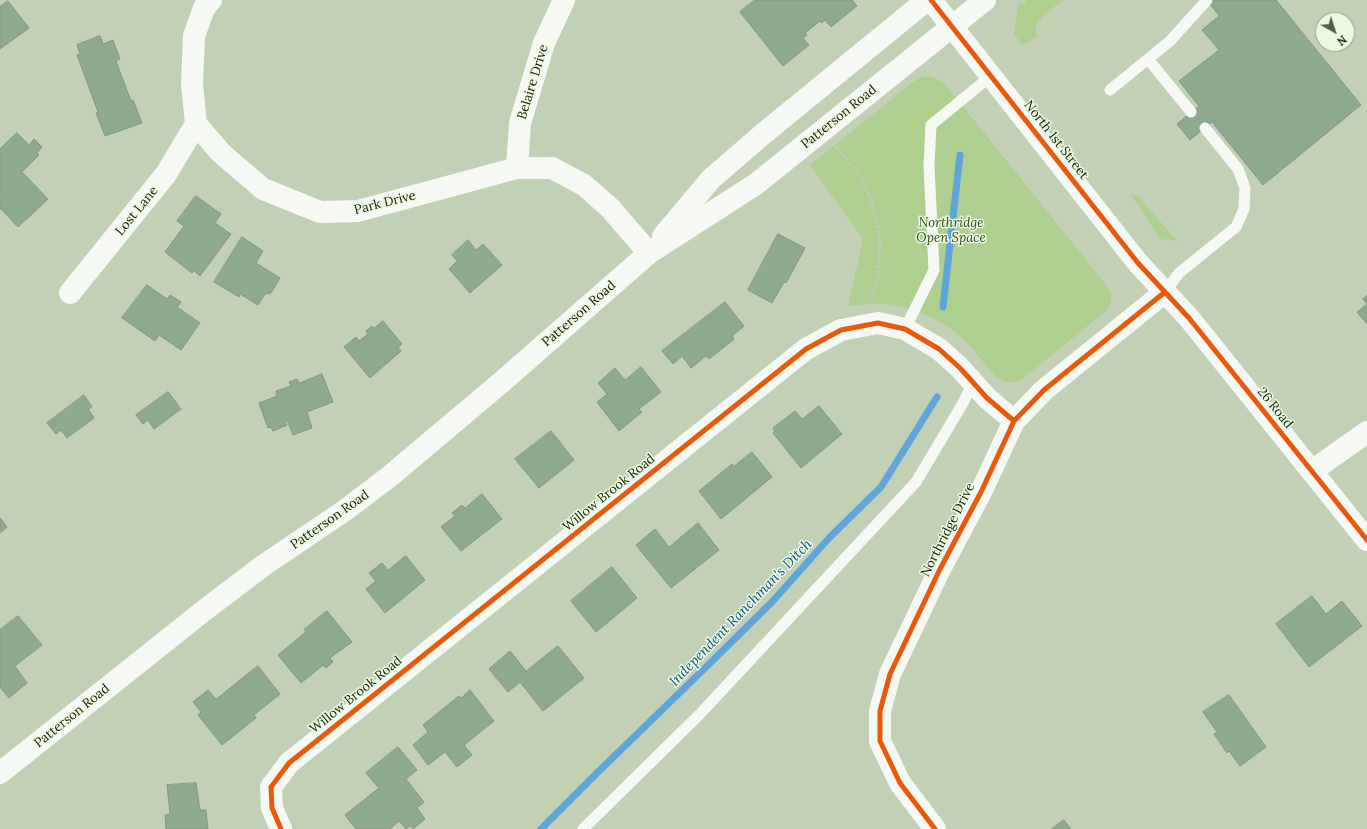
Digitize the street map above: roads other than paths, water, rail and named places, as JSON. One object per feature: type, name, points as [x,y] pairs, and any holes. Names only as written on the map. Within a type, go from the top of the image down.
[{"type":"street","points":[[196,124],[192,84],[194,36],[204,8],[211,0]]},
{"type":"street","name":"Belaire Drive","points":[[517,168],[520,123],[544,43],[564,0]]},
{"type":"street","name":"Patterson Road","points":[[649,253],[711,179],[763,134],[927,0]]},
{"type":"street","name":"North 1st Street","points":[[931,0],[1138,263],[1165,292]]},
{"type":"street","name":"Patterson Road","points":[[0,773],[206,609],[264,565],[344,511],[389,477],[504,380],[649,253],[756,184],[985,0]]},
{"type":"street","name":"Park Drive","points":[[196,124],[221,153],[263,189],[320,212],[358,211],[517,168],[552,168],[584,185],[610,208],[649,253]]},
{"type":"street","name":"Lost Lane","points":[[70,293],[166,174],[196,124]]},
{"type":"street","name":"Northridge Drive","points":[[935,829],[900,783],[880,741],[880,711],[890,674],[940,569],[981,492],[1014,421],[1044,390],[1165,292]]},
{"type":"street","name":"26 Road","points":[[1165,292],[1189,318],[1367,540]]},
{"type":"street","name":"Willow Brook Road","points":[[281,829],[272,808],[271,787],[289,763],[806,349],[841,330],[878,323],[905,329],[939,349],[960,368],[987,398],[1014,421]]},
{"type":"street","points":[[1312,471],[1367,432]]},
{"type":"lane","points":[[1110,90],[1170,42],[1207,0]]},
{"type":"lane","points":[[1148,59],[1191,112]]},
{"type":"lane","points":[[905,329],[934,270],[930,166],[931,125],[991,76]]},
{"type":"lane","points":[[1165,292],[1179,273],[1236,227],[1244,209],[1245,188],[1238,169],[1204,128]]},
{"type":"lane","points":[[583,829],[699,715],[916,482],[963,403],[973,383]]},
{"type":"waterway","name":"Independent Ranchman's Ditch","points":[[943,307],[960,155]]},
{"type":"waterway","name":"Independent Ranchman's Ditch","points":[[541,829],[772,602],[829,538],[881,487],[937,397]]},
{"type":"park label","name":"Northridge Open Space","points":[[951,230]]}]
